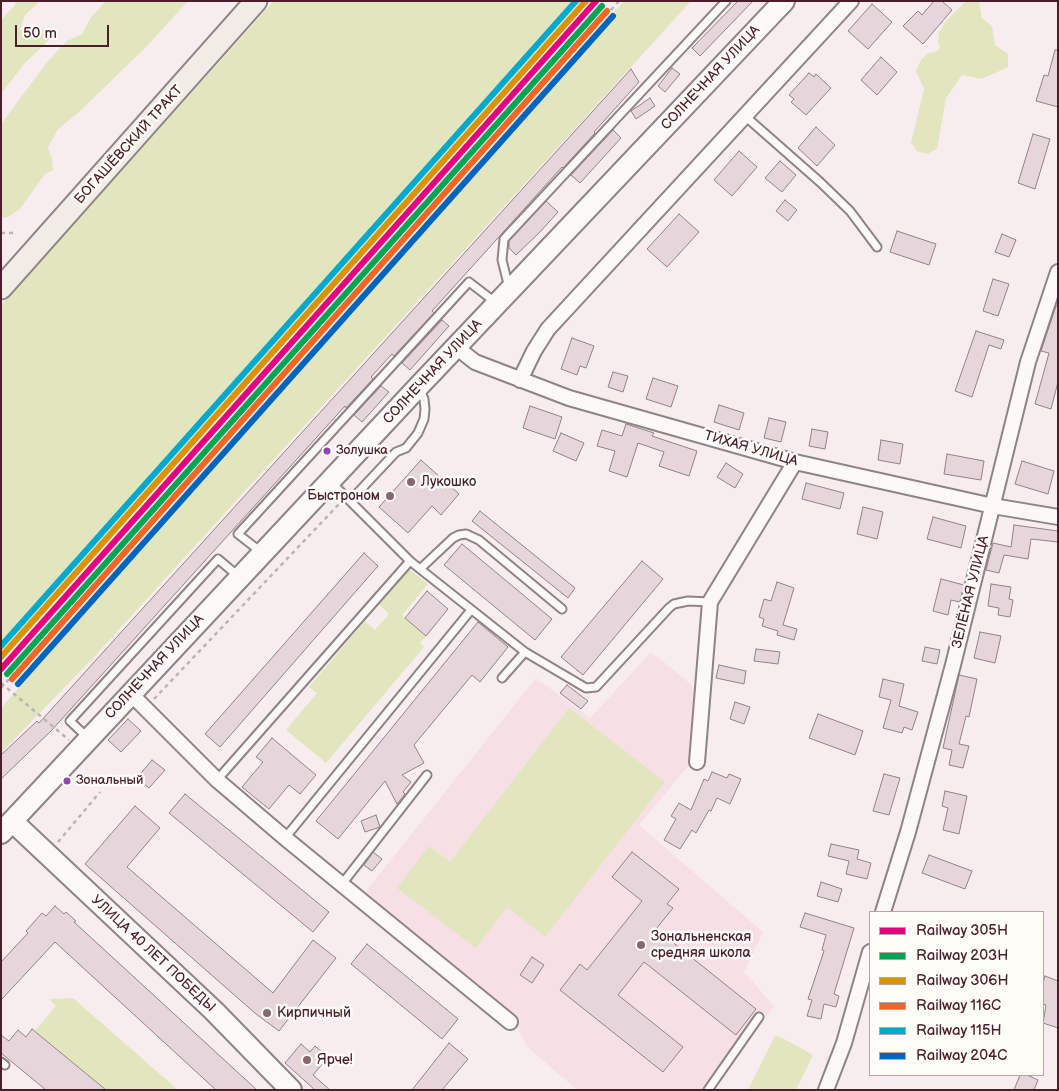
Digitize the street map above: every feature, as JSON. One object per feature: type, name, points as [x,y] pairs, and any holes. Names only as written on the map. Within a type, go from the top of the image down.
[{"type":"main road","name":"БОГАШЁВСКИЙ ТРАКТ","points":[[1,288],[256,1]]},
{"type":"street","name":"СОЛНЕЧНАЯ УЛИЦА","points":[[7,827],[456,346],[784,1]]},
{"type":"street","points":[[520,380],[534,351],[548,329],[851,1]]},
{"type":"street","name":"ЗЕЛЁНАЯ УЛИЦА","points":[[883,911],[928,759],[1028,362],[1058,272]]},
{"type":"street","name":"ТИХАЯ УЛИЦА","points":[[456,346],[475,362],[569,398],[795,462],[993,506],[1058,517]]},
{"type":"street","points":[[697,762],[710,602],[795,462]]},
{"type":"street","points":[[130,694],[218,780],[285,838],[510,1022]]},
{"type":"street","name":"УЛИЦА 40 ЛЕТ ПОБЕДЫ","points":[[7,827],[214,1011],[292,1090]]},
{"type":"street","points":[[826,1090],[844,1042],[869,955]]},
{"type":"lane","points":[[263,553],[238,534],[469,282],[503,297],[502,260],[504,239],[726,1]]},
{"type":"lane","points":[[745,116],[850,211],[877,247]]},
{"type":"lane","points":[[348,499],[396,452],[406,448],[418,433],[424,419],[425,409],[422,392],[418,388]]},
{"type":"lane","points":[[331,482],[410,561],[525,652],[586,688],[596,687],[674,604],[688,601],[710,602]]},
{"type":"lane","points":[[420,569],[453,538],[466,534],[479,540],[562,609]]},
{"type":"lane","points":[[84,744],[70,721],[218,559],[240,577]]},
{"type":"lane","points":[[218,780],[410,561]]},
{"type":"lane","points":[[285,838],[471,610]]},
{"type":"lane","points":[[502,678],[525,652]]},
{"type":"lane","points":[[342,884],[427,776]]},
{"type":"lane","points":[[708,1090],[760,1016]]},
{"type":"path","points":[[84,744],[2,685],[619,1]]},
{"type":"path","points":[[1,233],[15,232]]},
{"type":"path","points":[[145,708],[348,499]]},
{"type":"path","points":[[57,843],[100,792]]},
{"type":"shaded area","points":[[650,653],[663,661],[695,688],[689,765],[639,825],[763,932],[744,972],[774,1006],[712,1090],[577,1090],[526,1046],[510,1011],[363,895],[536,678],[590,718]]},
{"type":"green space","points":[[16,1],[40,1],[25,15],[20,29],[28,36],[37,28],[48,32],[50,39],[24,64],[1,94],[1,20],[15,5]]},
{"type":"green space","points":[[106,1],[188,1],[148,45],[78,113],[58,129],[48,148],[53,170],[45,174],[20,209],[8,217],[1,218],[1,124],[48,61],[67,41],[82,34],[91,17]]},
{"type":"green space","points":[[274,1],[585,1],[1,659],[1,305]]},
{"type":"green space","points":[[624,1],[691,1],[93,658],[1,753],[1,708]]},
{"type":"green space","points":[[966,1],[979,1],[982,18],[992,26],[995,45],[1008,54],[1008,67],[982,79],[962,75],[946,98],[937,149],[927,154],[917,151],[911,143],[924,89],[916,71],[921,60],[928,53],[935,52],[940,48],[938,43],[939,32],[946,21]]},
{"type":"green space","points":[[409,569],[428,584],[402,615],[426,636],[420,643],[424,647],[326,763],[286,730],[317,693],[309,687],[365,621],[375,630],[389,614],[379,605]]},
{"type":"green space","points":[[569,708],[665,782],[545,937],[507,907],[476,948],[397,888],[429,846],[450,862]]},
{"type":"green space","points":[[73,998],[178,1090],[106,1090],[35,1031],[56,1006],[49,999]]},
{"type":"green space","points":[[775,1036],[812,1054],[796,1090],[748,1090]]},
{"type":"building","points":[[738,1],[753,1],[700,56],[692,48]]},
{"type":"building","points":[[934,1],[942,1],[952,10],[923,44],[903,26],[918,11],[922,15]]},
{"type":"building","points":[[872,4],[892,22],[868,49],[848,31]]},
{"type":"building","points":[[1055,50],[1058,50],[1058,107],[1036,101],[1044,75],[1048,76]]},
{"type":"building","points":[[881,57],[897,72],[877,95],[861,80]]},
{"type":"building","points":[[672,68],[680,74],[665,92],[658,86]]},
{"type":"building","points":[[631,69],[639,82],[595,133],[432,311],[434,313],[394,356],[392,354],[371,377],[373,379],[346,408],[345,406],[51,731],[1,779],[1,755],[37,721],[39,723]]},
{"type":"building","points":[[809,73],[814,77],[816,74],[831,88],[806,115],[791,102],[794,99],[789,95]]},
{"type":"building","points":[[650,98],[655,106],[636,119],[631,111]]},
{"type":"building","points":[[816,127],[835,145],[817,166],[798,148]]},
{"type":"building","points":[[613,130],[621,138],[580,183],[571,175]]},
{"type":"building","points":[[1033,134],[1050,139],[1035,189],[1018,183]]},
{"type":"building","points":[[739,151],[757,167],[732,196],[714,180]]},
{"type":"building","points":[[780,161],[796,175],[782,192],[765,178]]},
{"type":"building","points":[[785,200],[797,210],[788,221],[776,211]]},
{"type":"building","points":[[546,201],[558,212],[516,255],[509,248],[509,241]]},
{"type":"building","points":[[679,214],[699,232],[667,267],[647,249]]},
{"type":"building","points":[[897,231],[936,244],[929,265],[890,252]]},
{"type":"building","points":[[1002,234],[1016,240],[1009,257],[995,252]]},
{"type":"building","points":[[993,279],[1009,284],[998,316],[983,311]]},
{"type":"building","points":[[1056,306],[1058,306],[1058,382],[1051,409],[1035,404],[1049,353],[1041,351]]},
{"type":"building","points":[[442,320],[449,326],[410,370],[402,363]]},
{"type":"building","points":[[976,331],[1004,340],[1001,349],[989,345],[972,397],[955,391]]},
{"type":"building","points":[[572,338],[594,346],[586,368],[580,366],[577,375],[561,369]]},
{"type":"building","points":[[613,372],[628,376],[623,392],[608,387]]},
{"type":"building","points":[[653,378],[678,386],[671,407],[646,399]]},
{"type":"building","points":[[381,386],[389,392],[362,422],[354,415]]},
{"type":"building","points":[[719,405],[744,413],[739,430],[714,422]]},
{"type":"building","points":[[530,406],[562,417],[555,439],[523,428]]},
{"type":"building","points":[[769,418],[786,422],[781,442],[764,438]]},
{"type":"building","points":[[626,424],[654,433],[652,436],[697,451],[689,476],[659,466],[664,452],[638,443],[627,477],[609,471],[615,451],[597,446],[602,430],[622,436]]},
{"type":"building","points":[[812,429],[828,432],[825,449],[809,446]]},
{"type":"building","points":[[561,433],[584,443],[576,461],[553,451]]},
{"type":"building","points":[[881,440],[903,444],[900,464],[878,460]]},
{"type":"building","points":[[947,454],[984,461],[981,480],[944,474]]},
{"type":"building","points":[[421,460],[459,494],[441,515],[432,506],[408,533],[379,507]]},
{"type":"building","points":[[1022,461],[1054,471],[1048,494],[1015,484]]},
{"type":"building","points":[[726,463],[743,474],[735,488],[717,477]]},
{"type":"building","points":[[806,483],[844,493],[840,509],[802,499]]},
{"type":"building","points":[[863,507],[883,512],[877,539],[857,534]]},
{"type":"building","points":[[480,511],[575,588],[568,598],[472,521]]},
{"type":"building","points":[[933,517],[966,526],[961,548],[927,539]]},
{"type":"building","points":[[1014,525],[1058,531],[1058,542],[1031,539],[1028,559],[1004,555],[999,573],[986,570],[993,543],[1011,547]]},
{"type":"building","points":[[462,544],[552,619],[535,640],[444,565]]},
{"type":"building","points":[[364,553],[378,566],[220,747],[205,734]]},
{"type":"building","points":[[642,561],[663,579],[583,675],[561,657]]},
{"type":"building","points":[[941,579],[964,585],[960,602],[951,600],[948,615],[933,611]]},
{"type":"building","points":[[777,582],[794,588],[783,625],[797,629],[794,640],[777,635],[778,631],[762,626],[764,619],[759,617],[764,599],[771,601]]},
{"type":"building","points":[[991,584],[1011,587],[1009,599],[1013,600],[1010,617],[998,615],[999,608],[988,606]]},
{"type":"building","points":[[427,591],[448,609],[426,636],[405,618]]},
{"type":"building","points":[[478,622],[508,647],[480,682],[472,675],[414,745],[424,763],[402,775],[411,782],[397,804],[385,781],[338,839],[316,821]]},
{"type":"building","points":[[980,632],[1001,636],[995,663],[974,658]]},
{"type":"building","points":[[925,647],[940,650],[937,664],[922,661]]},
{"type":"building","points":[[756,649],[780,652],[778,664],[754,661]]},
{"type":"building","points":[[719,665],[746,671],[744,684],[716,678]]},
{"type":"building","points":[[959,675],[977,679],[969,717],[966,716],[959,744],[969,746],[963,768],[949,765],[952,750],[943,748]]},
{"type":"building","points":[[883,679],[904,684],[899,706],[918,712],[912,730],[904,727],[902,733],[883,728],[891,700],[879,697]]},
{"type":"building","points":[[567,685],[588,701],[581,709],[560,693]]},
{"type":"building","points":[[735,702],[750,707],[744,724],[730,719]]},
{"type":"building","points":[[818,714],[863,731],[855,755],[809,738]]},
{"type":"building","points":[[128,719],[141,731],[121,752],[108,740]]},
{"type":"building","points":[[272,738],[316,775],[300,794],[289,785],[269,809],[242,787],[263,762],[256,757]]},
{"type":"building","points":[[152,760],[165,770],[149,788],[137,778]]},
{"type":"building","points":[[712,772],[727,778],[729,774],[741,779],[730,804],[717,798],[711,811],[709,810],[696,833],[692,830],[680,849],[664,840],[676,819],[671,816],[679,803],[691,810],[704,779],[708,781]]},
{"type":"building","points":[[884,774],[900,778],[889,815],[873,811]]},
{"type":"building","points":[[945,791],[967,796],[959,834],[943,830],[948,808],[942,806]]},
{"type":"building","points":[[185,794],[329,912],[313,932],[169,813]]},
{"type":"building","points":[[135,806],[160,828],[127,867],[273,993],[313,940],[336,958],[279,1031],[256,1014],[85,864]]},
{"type":"building","points":[[376,815],[380,827],[365,832],[361,821]]},
{"type":"building","points":[[831,844],[859,850],[857,859],[871,863],[867,879],[846,874],[849,861],[828,856]]},
{"type":"building","points":[[373,852],[382,859],[372,871],[364,865]]},
{"type":"building","name":"Зональненская средняя школа","points":[[632,852],[679,889],[667,904],[673,908],[656,929],[756,1009],[736,1035],[644,962],[618,995],[683,1047],[663,1072],[560,990],[580,964],[587,970],[642,901],[612,877]]},
{"type":"building","points":[[929,855],[972,871],[965,889],[922,873]]},
{"type":"building","points":[[821,882],[842,889],[838,902],[817,896]]},
{"type":"building","points":[[55,906],[64,914],[66,912],[76,921],[74,922],[257,1090],[216,1090],[55,942],[1,1000],[1,962],[28,933],[26,931],[42,913],[46,916]]},
{"type":"building","points":[[805,913],[854,928],[834,994],[839,996],[836,1007],[824,1004],[821,1019],[807,1016],[812,1000],[808,999],[824,951],[822,950],[826,935],[800,927]]},
{"type":"building","points":[[367,944],[458,1019],[442,1039],[351,964]]},
{"type":"building","points":[[532,957],[544,965],[532,983],[520,975]]},
{"type":"building","points":[[1045,976],[1058,981],[1058,1028],[1044,1023],[1046,1005],[1044,1004]]},
{"type":"building","points":[[32,1029],[106,1090],[46,1090],[1,1053],[1,1035],[9,1041],[18,1030],[26,1037]]},
{"type":"building","points":[[449,1043],[468,1059],[442,1090],[412,1090]]},
{"type":"building","name":"Ярче!","points":[[301,1044],[310,1052],[315,1046],[328,1057],[313,1075],[330,1090],[315,1090],[285,1063]]},
{"type":"building","points":[[1020,1076],[1029,1076],[1038,1080],[1034,1090],[1014,1090]]},
{"type":"rail line","name":"115Н","points":[[1,646],[576,1]]},
{"type":"rail line","name":"306Н","points":[[1,657],[586,1]]},
{"type":"rail line","name":"305Н","points":[[1,669],[596,1]]},
{"type":"rail line","name":"203Н","points":[[7,674],[602,6]]},
{"type":"rail line","name":"116С","points":[[12,679],[607,11]]},
{"type":"rail line","name":"204С","points":[[18,684],[613,16]]},
{"type":"place","name":"Золушка","points":[[327,451]]},
{"type":"place","name":"Лукошко","points":[[411,482]]},
{"type":"place","name":"Быстроном","points":[[390,496]]},
{"type":"place","name":"Зональный","points":[[67,781]]},
{"type":"place","name":"Зональненская средняя школа","points":[[641,945]]},
{"type":"place","name":"Кирпичный","points":[[267,1013]]},
{"type":"place","name":"Ярче!","points":[[307,1060]]}]
